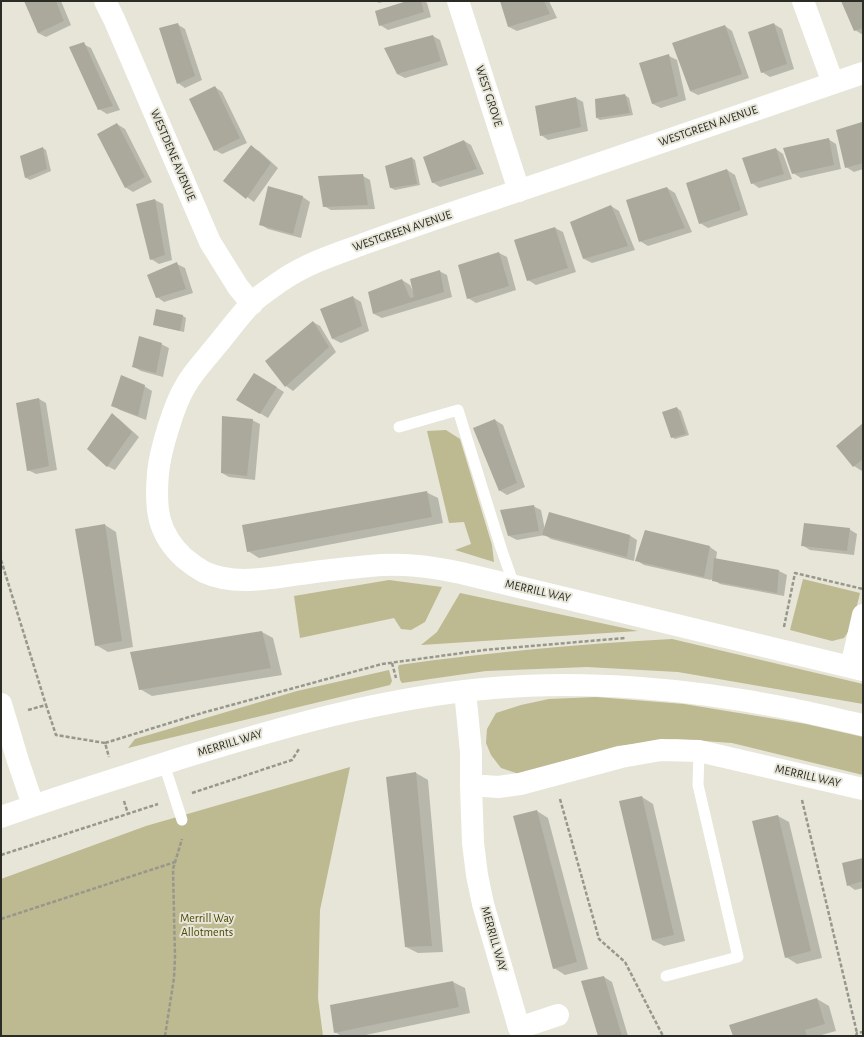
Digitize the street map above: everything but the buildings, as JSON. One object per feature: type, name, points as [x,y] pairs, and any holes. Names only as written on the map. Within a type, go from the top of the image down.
[{"type":"street","name":"WESTDENE AVENUE","points":[[105,1],[114,18],[210,242],[234,281],[252,304]]},
{"type":"street","name":"WEST GROVE","points":[[458,1],[519,191]]},
{"type":"street","points":[[803,1],[833,83]]},
{"type":"street","name":"WESTGREEN AVENUE","points":[[208,574],[198,569],[179,553],[167,538],[162,528],[159,519],[158,505],[158,469],[162,451],[185,385],[195,371],[252,304],[281,281],[299,270],[321,260],[407,228],[863,73]]},
{"type":"street","name":"MERRILL WAY","points":[[208,574],[231,580],[258,579],[371,566],[407,564],[442,569],[857,668]]},
{"type":"street","points":[[857,668],[863,616]]},
{"type":"street","name":"MERRILL WAY","points":[[1,817],[116,778],[262,733],[315,719],[394,702],[465,691],[535,686],[637,688],[713,695],[780,707],[863,725]]},
{"type":"street","name":"MERRILL WAY","points":[[465,691],[471,741],[473,843],[477,875],[483,904],[519,1028],[558,1015]]},
{"type":"street","points":[[3,710],[33,805]]},
{"type":"street","name":"MERRILL WAY","points":[[471,785],[498,786],[520,784],[621,757],[661,750],[699,751],[795,772],[863,789]]},
{"type":"lane","points":[[399,427],[458,410],[514,585]]},
{"type":"lane","points":[[666,976],[738,957],[698,784],[699,751]]},
{"type":"lane","points":[[164,764],[182,820]]},
{"type":"path","points":[[1,560],[56,735],[105,743],[202,713],[382,664],[484,650],[627,638]]},
{"type":"path","points":[[779,649],[795,573],[863,589]]},
{"type":"path","points":[[3,710],[46,705]]},
{"type":"path","points":[[105,743],[128,814]]},
{"type":"path","points":[[795,772],[857,1035],[863,1032]]},
{"type":"path","points":[[553,776],[599,939],[625,962],[663,1036]]},
{"type":"path","points":[[165,1036],[175,964],[173,870],[182,839],[182,820]]},
{"type":"path","points":[[1,919],[176,862]]},
{"type":"green space","points":[[446,430],[460,439],[492,545],[494,562],[455,550],[471,544],[464,522],[449,523],[427,431]]},
{"type":"green space","points":[[803,579],[860,593],[852,626],[844,638],[832,641],[790,630]]},
{"type":"green space","points":[[389,580],[442,587],[425,622],[411,630],[401,629],[394,618],[300,638],[294,596]]},
{"type":"green space","points":[[460,593],[638,631],[421,645],[437,632]]},
{"type":"green space","points":[[672,639],[863,684],[863,704],[678,672],[587,667],[486,671],[402,683],[400,680],[398,667],[399,665],[433,660],[501,652]]},
{"type":"green space","points":[[389,670],[392,681],[390,685],[128,748],[135,739],[297,691]]},
{"type":"green space","points":[[596,697],[684,704],[806,724],[863,737],[863,775],[732,743],[675,739],[617,746],[519,774],[501,768],[491,755],[486,743],[487,729],[496,713],[521,705],[549,699]]},
{"type":"green space","name":"Merrill Way Allotments","points":[[350,767],[320,910],[318,998],[323,1036],[1,1036],[1,879],[146,826]]}]
